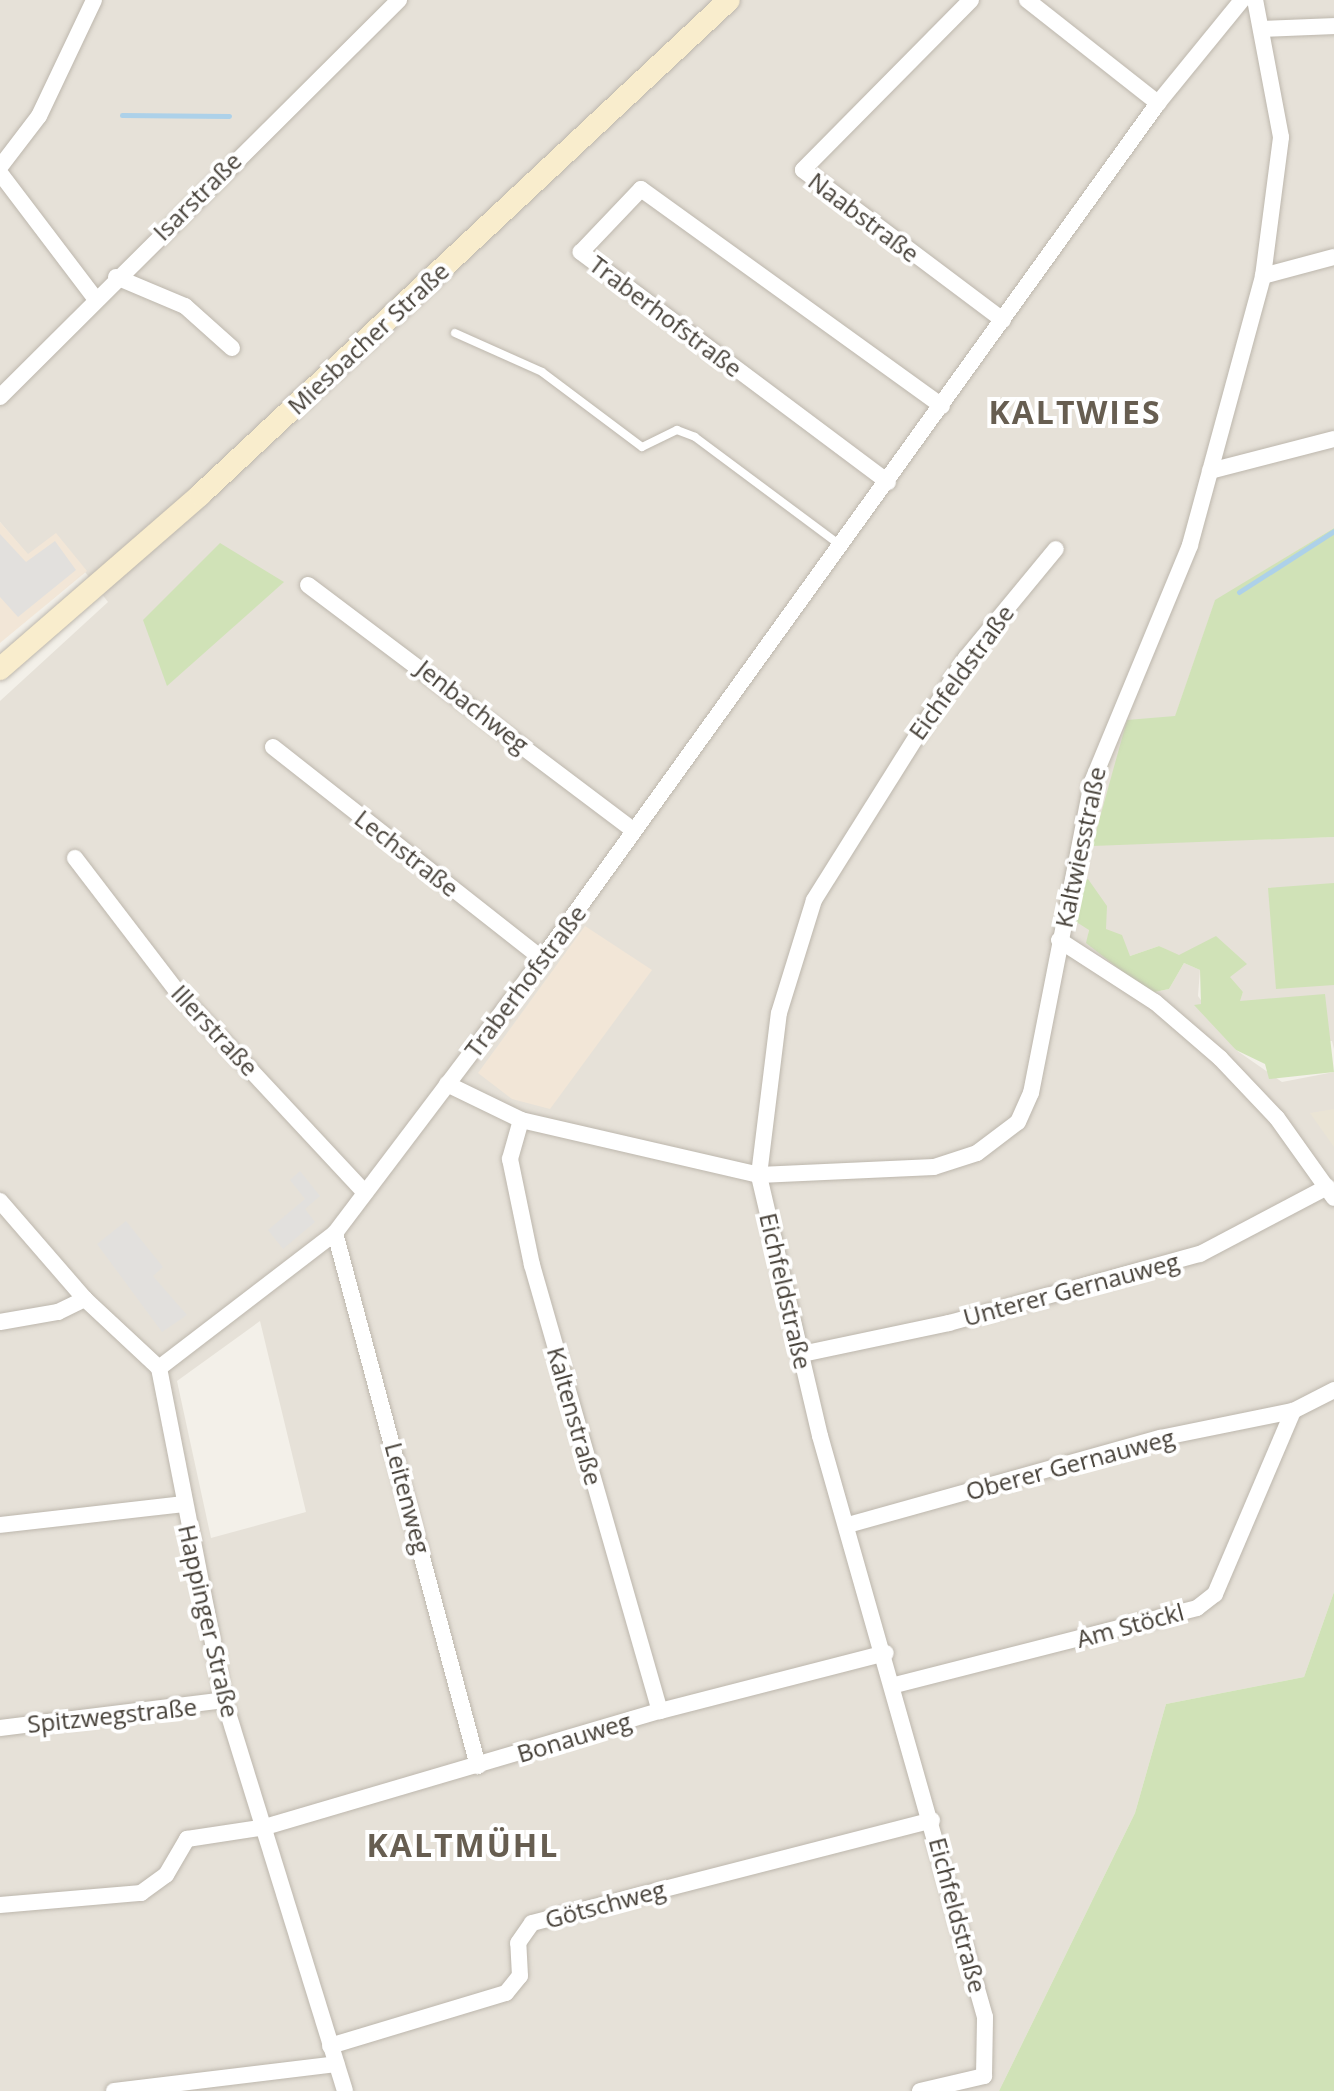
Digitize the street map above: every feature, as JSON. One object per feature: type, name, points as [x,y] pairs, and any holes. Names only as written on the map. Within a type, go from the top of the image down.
[{"type":"main road","name":"Miesbacher Straße","points":[[0,669],[200,495],[729,0]]},
{"type":"street","points":[[0,167],[39,116],[94,0]]},
{"type":"street","name":"Isarstraße","points":[[0,397],[116,277],[399,0]]},
{"type":"street","name":"Naabstraße","points":[[971,0],[803,170],[1003,320]]},
{"type":"street","points":[[1027,0],[1158,103]]},
{"type":"street","name":"Traberhofstraße","points":[[159,1368],[335,1233],[542,959],[1158,103],[1242,0]]},
{"type":"street","name":"Kaltwiesstraße","points":[[447,1084],[521,1120],[759,1175],[934,1167],[977,1153],[1018,1122],[1031,1093],[1059,940],[1107,734],[1190,545],[1263,276],[1281,174],[1263,29],[1255,0]]},
{"type":"street","points":[[1263,29],[1334,26]]},
{"type":"street","points":[[0,173],[95,298]]},
{"type":"street","name":"Traberhofstraße","points":[[888,482],[581,252],[641,189],[942,406]]},
{"type":"street","points":[[1263,276],[1334,257]]},
{"type":"street","points":[[116,277],[185,306],[232,348]]},
{"type":"street","points":[[1210,471],[1334,439]]},
{"type":"street","name":"Eichfeldstraße","points":[[984,2084],[985,2017],[802,1354],[759,1175],[779,1013],[814,900],[966,658],[1056,549]]},
{"type":"street","name":"Jenbachweg","points":[[308,585],[634,831]]},
{"type":"street","name":"Lechstraße","points":[[273,747],[542,959]]},
{"type":"street","name":"Illerstraße","points":[[75,858],[176,990],[365,1193]]},
{"type":"street","points":[[1059,940],[1155,1002],[1220,1058],[1330,1192]]},
{"type":"street","name":"Kaltenstraße","points":[[521,1120],[510,1159],[532,1265],[660,1711]]},
{"type":"street","name":"Unterer Gernauweg","points":[[802,1354],[949,1323],[1200,1254],[1330,1192]]},
{"type":"street","points":[[0,1201],[85,1299],[159,1368]]},
{"type":"street","name":"Leitenweg","points":[[335,1233],[478,1766]]},
{"type":"street","points":[[0,1322],[58,1312],[85,1299]]},
{"type":"street","name":"Happinger Straße","points":[[159,1368],[183,1504],[224,1700],[345,2091]]},
{"type":"street","name":"Oberer Gernauweg","points":[[848,1525],[1160,1438],[1293,1411],[1334,1390]]},
{"type":"street","name":"Am Stöckl","points":[[895,1685],[1197,1608],[1215,1594],[1293,1411]]},
{"type":"street","points":[[0,1525],[183,1504]]},
{"type":"street","name":"Bonauweg","points":[[0,1905],[141,1893],[166,1875],[187,1839],[265,1827],[660,1711],[886,1653]]},
{"type":"street","name":"Spitzwegstraße","points":[[0,1728],[224,1700]]},
{"type":"street","name":"Götschweg","points":[[330,2046],[506,1993],[520,1976],[518,1943],[532,1923],[932,1820]]},
{"type":"street","points":[[114,2091],[336,2064]]},
{"type":"street","points":[[920,2091],[984,2084]]},
{"type":"lane","points":[[455,333],[542,372],[642,447],[677,430],[695,437],[840,545]]},
{"type":"shaded area","points":[[0,0],[1334,0],[1334,528],[1215,601],[1175,717],[1092,845],[1334,837],[1334,1049],[1332,1041],[1300,1040],[1235,1012],[1243,992],[1159,946],[1130,956],[1089,929],[1087,943],[1150,993],[1169,989],[1184,963],[1200,970],[1198,996],[1236,1050],[1282,1082],[1334,1072],[1334,1592],[1304,1677],[1166,1704],[1135,1813],[999,2091],[0,2091],[0,701],[108,602],[56,534],[28,555],[0,522]],"holes":[[[260,1321],[306,1512],[211,1538],[177,1381]]]},
{"type":"shaded area","points":[[0,522],[28,554],[56,533],[87,571],[0,643]]},
{"type":"shaded area","points":[[0,534],[26,562],[55,541],[76,570],[18,617],[0,597]]},
{"type":"shaded area","points":[[585,926],[652,970],[550,1109],[512,1099],[478,1073]]},
{"type":"shaded area","points":[[1334,1109],[1334,1147],[1310,1113]]},
{"type":"shaded area","points":[[300,1171],[320,1196],[305,1209],[315,1222],[283,1249],[268,1230],[305,1199],[290,1180]]},
{"type":"shaded area","points":[[126,1221],[163,1267],[153,1276],[187,1315],[162,1332],[97,1244]]},
{"type":"green space","points":[[1334,528],[1334,837],[1092,846],[1127,720],[1175,716],[1215,600]]},
{"type":"green space","points":[[220,543],[284,582],[167,686],[143,620]]},
{"type":"green space","points":[[1088,879],[1107,906],[1106,929],[1122,935],[1130,956],[1159,946],[1179,955],[1216,936],[1247,964],[1230,977],[1243,992],[1240,1001],[1325,994],[1334,1072],[1269,1079],[1265,1064],[1236,1050],[1194,1005],[1201,1004],[1200,970],[1184,963],[1169,989],[1150,993],[1100,954],[1086,943],[1089,930],[1070,918],[1079,884]]},
{"type":"green space","points":[[1334,883],[1334,985],[1276,989],[1268,888]]},
{"type":"green space","points":[[1334,1592],[1334,2091],[999,2091],[1135,1813],[1166,1704],[1304,1677]]},
{"type":"waterway","points":[[122,115],[229,116]]},
{"type":"waterway","points":[[1239,592],[1334,531]]},
{"type":"district","name":"KALTWIES","points":[[1075,412]]},
{"type":"district","name":"KALTMÜHL","points":[[463,1845]]}]
